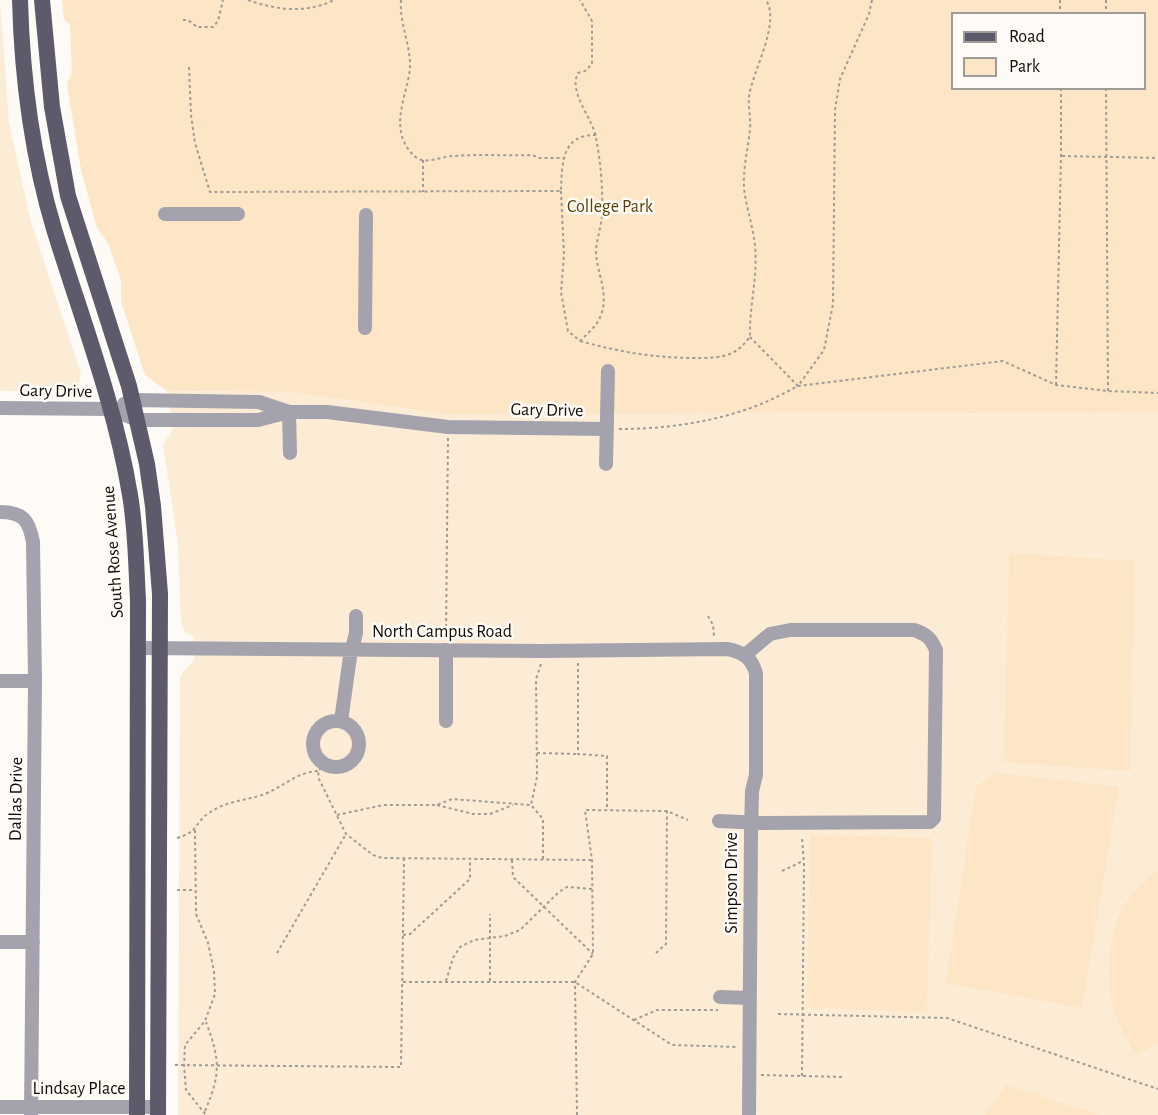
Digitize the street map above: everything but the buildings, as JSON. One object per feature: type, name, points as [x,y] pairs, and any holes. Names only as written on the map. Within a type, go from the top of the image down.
[{"type":"main road","name":"South Rose Avenue","points":[[20,0],[27,102],[45,193],[111,410],[131,497],[138,590],[136,1111]]},
{"type":"main road","points":[[42,0],[48,76],[68,196],[133,400],[147,464],[155,525],[160,594],[158,1111]]},
{"type":"street","points":[[165,214],[238,214]]},
{"type":"street","points":[[364,328],[366,215]]},
{"type":"street","points":[[606,464],[608,371]]},
{"type":"street","name":"Gary Drive","points":[[111,410],[133,400],[259,402],[290,412]]},
{"type":"street","name":"Gary Drive","points":[[0,408],[111,410],[137,420],[258,420],[290,412],[327,412],[448,427],[606,429]]},
{"type":"street","points":[[290,412],[290,453]]},
{"type":"street","name":"Dallas Drive","points":[[0,512],[20,515],[26,521],[33,542],[35,681],[31,1111]]},
{"type":"street","points":[[341,721],[356,633],[356,616]]},
{"type":"street","points":[[719,821],[751,823],[930,822],[934,818],[936,650],[933,640],[914,630],[790,630],[770,634],[745,655]]},
{"type":"street","name":"North Campus Road","points":[[138,648],[708,651],[727,649],[745,655]]},
{"type":"street","points":[[446,650],[446,721]]},
{"type":"street","name":"Simpson Drive","points":[[745,655],[753,663],[756,673],[756,775],[752,791],[751,823],[749,1115]]},
{"type":"street","points":[[0,681],[35,681]]},
{"type":"street","points":[[334,721],[348,724],[358,736],[358,751],[348,763],[322,768],[313,740],[320,727],[334,721]]},
{"type":"street","points":[[0,942],[33,942]]},
{"type":"street","points":[[720,997],[750,998]]},
{"type":"street","name":"Lindsay Place","points":[[0,1107],[31,1111],[158,1111]]},
{"type":"path","points":[[183,20],[188,20],[197,27],[213,27],[218,21],[223,0]]},
{"type":"path","points":[[248,0],[278,9],[295,10],[314,7],[334,0]]},
{"type":"path","points":[[401,0],[402,21],[410,56],[410,69],[403,99],[401,131],[406,146],[413,155],[423,160],[467,155],[532,155],[539,158],[562,158]]},
{"type":"path","points":[[580,0],[592,21],[591,64],[585,71],[578,73],[576,87],[596,135],[602,186],[602,216],[596,252],[604,293],[603,311],[596,325],[580,341]]},
{"type":"path","points":[[766,0],[770,6],[767,43],[749,96],[751,126],[744,170],[744,191],[755,246],[749,321],[750,338],[798,386]]},
{"type":"path","points":[[798,386],[824,350],[833,304],[835,110],[840,78],[869,14],[872,0]]},
{"type":"path","points":[[189,67],[195,143],[210,192],[561,190]]},
{"type":"path","points":[[1056,385],[1061,90]]},
{"type":"path","points":[[1106,90],[1108,391]]},
{"type":"path","points":[[596,135],[584,135],[575,140],[562,158],[564,255],[561,292],[568,331],[580,341],[618,352],[644,356],[705,358],[730,354],[740,349],[750,338]]},
{"type":"path","points":[[1061,156],[1158,158]]},
{"type":"path","points":[[423,160],[423,192]]},
{"type":"path","points":[[798,386],[1003,361],[1056,385],[1108,391],[1158,393]]},
{"type":"path","name":"Gary Drive","points":[[606,429],[640,429],[700,423],[761,405],[798,386]]},
{"type":"path","points":[[446,633],[448,427]]},
{"type":"path","points":[[708,616],[713,625],[714,639]]},
{"type":"path","points":[[531,805],[537,777],[536,679],[542,660]]},
{"type":"path","points":[[578,660],[578,754]]},
{"type":"path","points":[[537,753],[607,756],[607,810]]},
{"type":"path","points":[[177,838],[195,830],[206,814],[226,802],[264,794],[305,772],[322,768],[319,778],[346,834],[374,855],[382,858],[592,860]]},
{"type":"path","points":[[438,805],[452,799],[531,805],[543,819],[543,860]]},
{"type":"path","points":[[337,814],[383,805],[438,805],[473,814],[490,814],[515,804]]},
{"type":"path","points":[[577,1115],[575,981],[593,954],[592,860],[585,810],[667,811],[688,820]]},
{"type":"path","points":[[656,953],[666,944],[667,811]]},
{"type":"path","points":[[802,823],[802,1076]]},
{"type":"path","points":[[195,830],[196,914],[208,943],[214,971],[215,994],[205,1021],[185,1045],[184,1065],[186,1090],[206,1115]]},
{"type":"path","points":[[277,953],[346,834]]},
{"type":"path","points":[[175,1065],[401,1067],[404,859]]},
{"type":"path","points":[[403,935],[410,934],[470,879],[470,859]]},
{"type":"path","points":[[512,860],[513,877],[542,908],[593,954]]},
{"type":"path","points":[[782,871],[803,861]]},
{"type":"path","points":[[446,981],[453,958],[460,948],[474,940],[505,936],[520,930],[567,887],[592,889]]},
{"type":"path","points":[[177,890],[195,890]]},
{"type":"path","points":[[490,914],[490,981]]},
{"type":"path","points":[[402,981],[575,981],[672,1045],[750,1048]]},
{"type":"path","points":[[634,1020],[657,1010],[726,1010]]},
{"type":"path","points":[[778,1014],[946,1018],[1158,1089]]},
{"type":"path","points":[[205,1021],[214,1044],[218,1066],[215,1088],[205,1111]]},
{"type":"path","points":[[758,1075],[844,1077]]},
{"type":"shaded area","points":[[0,0],[9,123],[31,222],[81,374],[78,386],[68,392],[0,391]]},
{"type":"shaded area","points":[[167,391],[290,392],[446,414],[1158,413],[1158,1115],[178,1115],[180,676],[194,660],[194,637],[185,632],[181,621],[178,545],[163,444],[173,430]]},
{"type":"green space","name":"College Park","points":[[62,0],[1158,0],[1158,413],[446,414],[290,392],[167,391],[145,375],[121,301],[121,280],[108,243],[97,228],[81,170],[67,84],[72,72],[70,25],[64,19]]},
{"type":"green space","points":[[1009,553],[1135,561],[1130,771],[1004,762]]},
{"type":"green space","points":[[997,773],[1119,787],[1082,1008],[946,983],[976,786]]},
{"type":"green space","points":[[810,835],[932,838],[927,1012],[807,1008]]},
{"type":"green space","points":[[1158,870],[1158,1043],[1136,1055],[1119,1024],[1112,1003],[1109,975],[1111,945],[1123,907],[1139,887]]},
{"type":"green space","points":[[1006,1085],[1100,1115],[985,1115]]}]
